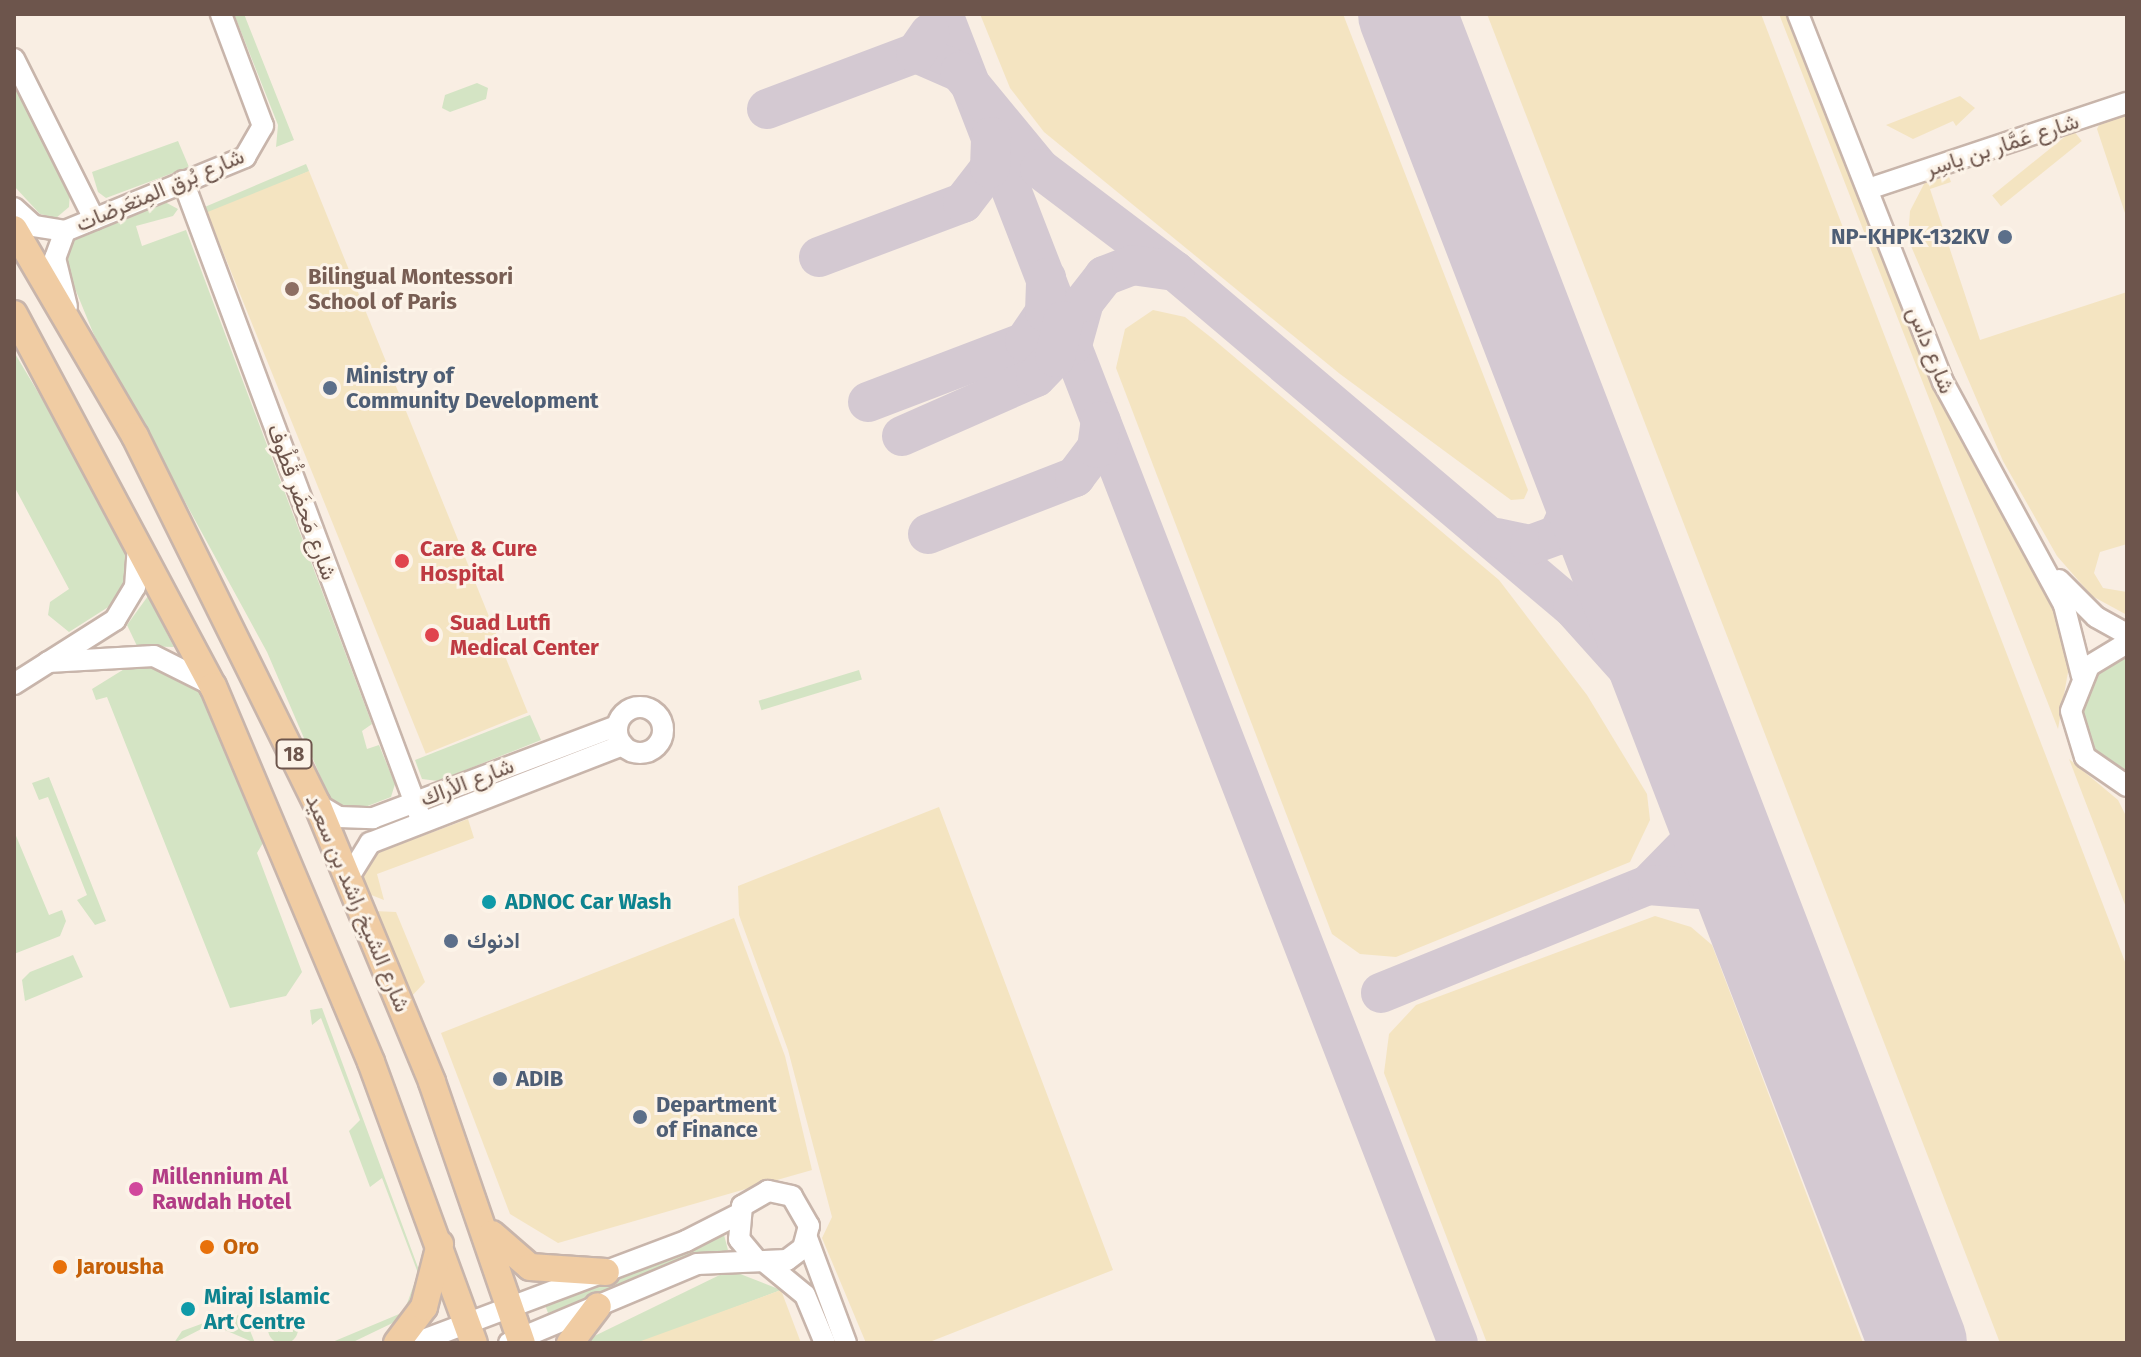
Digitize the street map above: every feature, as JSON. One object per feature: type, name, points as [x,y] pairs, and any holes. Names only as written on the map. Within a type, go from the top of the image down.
[{"type":"main road","name":"شارع الشيخ راشد بن سعيد","points":[[14,229],[73,327],[222,602],[317,804],[485,1226],[511,1308],[517,1342]]},
{"type":"main road","name":"18","points":[[14,314],[138,540],[213,686],[441,1240],[470,1333]]},
{"type":"main road","points":[[485,1226],[524,1265],[606,1272]]},
{"type":"main road","points":[[397,1343],[424,1307],[441,1240]]},
{"type":"main road","points":[[570,1343],[598,1306]]},
{"type":"street","name":"شارع بُرق المِتعَرضات","points":[[14,208],[34,226],[65,231],[245,157],[263,126],[221,14]]},
{"type":"street","name":"شارع داس","points":[[1798,14],[1943,382],[2064,605],[2082,676]]},
{"type":"street","name":"شارع داس","points":[[1809,14],[1953,377],[2018,508],[2071,594],[2127,634]]},
{"type":"street","points":[[14,59],[94,219]]},
{"type":"street","name":"شارع عَمَّار بن ياسِر","points":[[1877,186],[2127,103]]},
{"type":"street","name":"شارع مَحضَر قُطُوف","points":[[183,181],[422,822]]},
{"type":"street","name":"شارع بُرق المِتعَرضات","points":[[65,231],[55,265],[73,327]]},
{"type":"street","points":[[14,684],[121,613],[135,587],[138,540]]},
{"type":"street","points":[[2126,787],[2093,767],[2079,747],[2071,711],[2082,676],[2127,643]]},
{"type":"street","points":[[48,662],[154,656],[213,686]]},
{"type":"street","name":"شارع الأراك","points":[[317,804],[356,820],[555,760],[620,736]]},
{"type":"street","name":"شارع الأراك","points":[[347,880],[370,843],[555,760]]},
{"type":"street","points":[[415,1343],[470,1333],[511,1308],[606,1272],[739,1214],[758,1193],[792,1196],[808,1217],[807,1238],[846,1343]]},
{"type":"street","points":[[739,1214],[739,1239],[761,1261],[805,1295],[825,1343]]},
{"type":"street","points":[[517,1342],[708,1261],[761,1261],[796,1255],[807,1238]]},
{"type":"green space","points":[[234,14],[244,14],[294,140],[276,147],[278,125]]},
{"type":"green space","points":[[14,83],[70,191],[69,207],[56,218],[40,214],[14,186]]},
{"type":"green space","points":[[477,83],[488,88],[486,99],[450,112],[442,108],[445,95]]},
{"type":"green space","points":[[178,141],[189,167],[106,198],[98,192],[92,172]]},
{"type":"green space","points":[[306,164],[309,171],[208,214],[205,207]]},
{"type":"green space","points":[[165,202],[178,209],[173,216],[136,226],[142,246],[186,230],[372,724],[362,731],[367,749],[379,745],[395,784],[391,797],[352,812],[331,801],[267,652],[94,335],[67,269],[63,253],[82,230]]},
{"type":"green space","points":[[14,352],[128,543],[128,585],[113,604],[69,632],[48,615],[50,602],[69,589],[14,486]]},
{"type":"green space","points":[[148,596],[174,647],[137,646],[127,625]]},
{"type":"green space","points":[[2127,649],[2127,773],[2096,754],[2081,719],[2081,700],[2098,666]]},
{"type":"green space","points":[[134,663],[166,665],[199,687],[263,843],[257,853],[302,972],[286,996],[230,1008],[107,697],[96,700],[92,689]]},
{"type":"green space","points":[[859,670],[862,680],[762,710],[759,701]]},
{"type":"green space","points":[[530,715],[541,740],[438,781],[422,779],[415,760]]},
{"type":"green space","points":[[49,777],[106,921],[95,925],[77,900],[87,895],[48,797],[39,800],[32,783]]},
{"type":"green space","points":[[14,831],[49,915],[62,910],[66,921],[60,936],[14,954]]},
{"type":"green space","points":[[73,955],[83,977],[25,1001],[22,980],[30,972]]},
{"type":"green space","points":[[322,1008],[423,1281],[405,1317],[351,1343],[330,1343],[404,1312],[418,1273],[382,1178],[370,1187],[349,1131],[360,1120],[321,1018],[312,1025],[310,1010]]},
{"type":"green space","points":[[724,1235],[728,1250],[548,1313],[544,1302]]},
{"type":"green space","points":[[730,1270],[781,1290],[640,1343],[580,1343]]},
{"type":"green space","points":[[231,1313],[245,1318],[255,1343],[211,1324],[174,1343],[182,1331]]},
{"type":"green space","points":[[283,1314],[294,1318],[298,1329],[294,1340],[283,1344],[272,1340],[268,1329],[272,1318]]},
{"type":"sand","points":[[980,14],[1343,14],[1528,490],[1524,499],[1511,500],[1340,374],[1044,132],[1010,88]]},
{"type":"sand","points":[[1487,14],[1761,14],[2127,967],[2127,1343],[2000,1343]]},
{"type":"sand","points":[[1779,14],[1803,14],[1972,457],[2061,607],[2071,655],[2058,729]]},
{"type":"sand","points":[[1960,96],[1975,108],[1956,126],[1953,121],[1913,139],[1886,125]]},
{"type":"sand","points":[[2127,113],[2127,219],[2097,129],[2101,121]]},
{"type":"sand","points":[[2073,130],[2082,141],[2001,206],[1992,195]]},
{"type":"sand","points":[[309,171],[528,712],[426,754],[207,212]]},
{"type":"sand","points":[[1948,174],[1951,182],[1930,189],[1980,340],[2127,292],[2127,544],[2100,552],[2094,573],[2103,588],[2127,592],[2127,615],[2092,596],[2057,556],[2003,461],[1908,239],[1910,211],[1925,182]]},
{"type":"sand","points":[[1153,310],[1185,317],[1499,580],[1587,695],[1647,794],[1650,820],[1630,862],[1396,957],[1360,954],[1332,934],[1116,368],[1125,329]]},
{"type":"sand","points":[[2069,759],[2118,800],[2127,818],[2127,910]]},
{"type":"sand","points":[[939,807],[1113,1270],[927,1343],[866,1343],[822,1238],[832,1217],[788,1050],[739,915],[738,886]]},
{"type":"sand","points":[[468,819],[474,838],[377,874],[384,900],[361,891],[363,858]]},
{"type":"sand","points":[[374,911],[396,912],[425,982],[410,998]]},
{"type":"sand","points":[[1655,916],[1691,927],[1712,945],[1863,1343],[1487,1343],[1384,1073],[1389,1034],[1416,1005]]},
{"type":"sand","points":[[734,918],[785,1056],[812,1170],[558,1243],[510,1214],[441,1033]]},
{"type":"sand","points":[[781,1290],[801,1343],[640,1343],[641,1341]]},
{"type":"taxiway","points":[[943,14],[1458,1343]]},
{"type":"taxiway","points":[[767,109],[916,53],[930,33]]},
{"type":"taxiway","points":[[916,53],[960,72],[1040,169],[1175,271],[1573,608],[1634,676],[1699,774],[1699,833],[1648,885],[1381,993]]},
{"type":"taxiway","points":[[819,257],[963,203],[990,168],[991,137]]},
{"type":"taxiway","points":[[1072,345],[1084,302],[1104,276],[1132,265],[1175,271]]},
{"type":"taxiway","points":[[868,402],[1025,342],[1045,312],[1046,278]]},
{"type":"taxiway","points":[[902,436],[1036,377],[1055,357],[1063,321]]},
{"type":"taxiway","points":[[928,534],[1075,477],[1097,448],[1101,421]]},
{"type":"taxiway","points":[[1497,538],[1530,545],[1558,535],[1585,477]]},
{"type":"taxiway","points":[[1648,885],[1713,890],[1732,901],[1764,943]]},
{"type":"runway","points":[[1407,14],[1918,1343]]},
{"type":"place","name":"NP-KHPK-132KV","points":[[2005,237]]},
{"type":"place","name":"Bilingual Montessori School of Paris","points":[[292,289]]},
{"type":"place","name":"Ministry of Community Development","points":[[330,388]]},
{"type":"place","name":"Care & Cure Hospital","points":[[402,561]]},
{"type":"place","name":"Suad Lutfi Medical Center","points":[[432,635]]},
{"type":"place","name":"ADNOC Car Wash","points":[[489,902]]},
{"type":"place","name":"ادنوك","points":[[451,941]]},
{"type":"place","name":"ADIB","points":[[500,1079]]},
{"type":"place","name":"Department of Finance","points":[[640,1117]]},
{"type":"place","name":"Millennium Al Rawdah Hotel","points":[[136,1189]]},
{"type":"place","name":"Oro","points":[[207,1247]]},
{"type":"place","name":"Jarousha","points":[[60,1267]]},
{"type":"place","name":"Miraj Islamic Art Centre","points":[[188,1309]]}]
